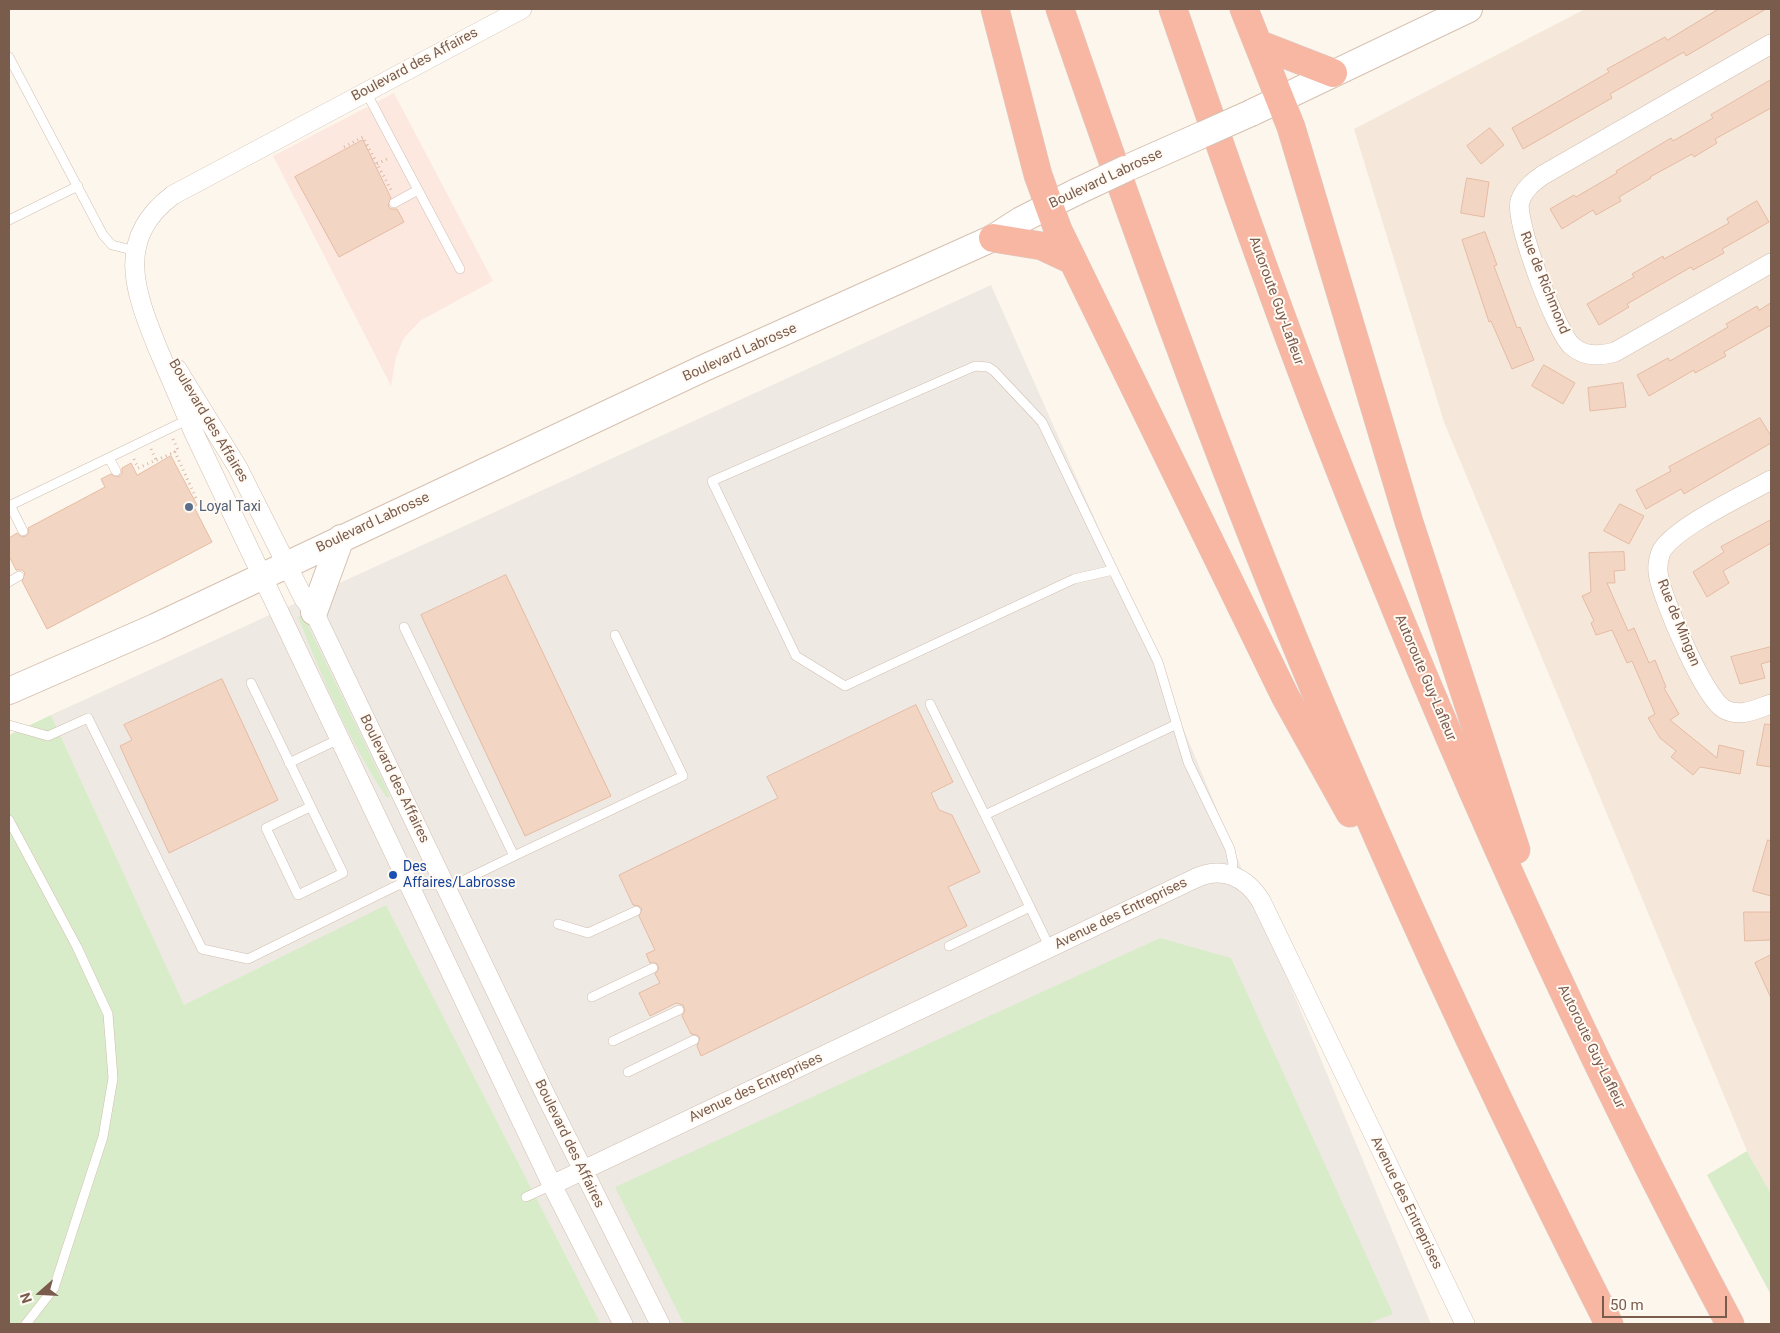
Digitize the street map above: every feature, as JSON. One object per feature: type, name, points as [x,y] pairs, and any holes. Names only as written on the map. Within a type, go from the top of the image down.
[{"type":"highway","points":[[995,9],[1038,175],[1048,206],[1072,260],[1285,696],[1438,972]]},
{"type":"highway","points":[[1060,9],[1149,263],[1232,486],[1345,763],[1438,972],[1523,1152],[1609,1324]]},
{"type":"highway","name":"Autoroute Guy-Lafleur","points":[[1173,9],[1289,336],[1346,486],[1441,718],[1561,984],[1646,1161],[1730,1324]]},
{"type":"highway","points":[[1244,9],[1292,127],[1377,418],[1442,626],[1561,984]]},
{"type":"highway","points":[[1260,46],[1333,73]]},
{"type":"highway","points":[[993,238],[1042,246],[1072,260]]},
{"type":"street","name":"Boulevard des Affaires","points":[[522,9],[173,195],[148,219],[136,251],[134,268],[136,288],[149,326],[196,415],[261,576],[552,1185],[623,1324]]},
{"type":"street","name":"Boulevard Labrosse","points":[[14,685],[155,627],[340,538],[671,384],[993,238],[1022,220],[1076,192],[1251,113],[1469,9]]},
{"type":"street","name":"Rue de Richmond","points":[[1771,44],[1543,176],[1531,184],[1525,192],[1520,201],[1519,210],[1523,232],[1559,328],[1573,347],[1591,355],[1615,352],[1771,263]]},
{"type":"street","name":"Boulevard des Affaires","points":[[196,415],[242,475],[304,599],[314,612],[582,1170],[660,1324]]},
{"type":"street","name":"Rue de Mingan","points":[[1771,480],[1674,536],[1662,551],[1658,568],[1665,598],[1711,697],[1725,710],[1734,713],[1752,712],[1771,704]]},
{"type":"street","points":[[314,612],[340,538]]},
{"type":"street","name":"Avenue des Entreprises","points":[[552,1185],[1204,874],[1216,872],[1230,874],[1249,884],[1261,901],[1465,1324]]},
{"type":"lane","points":[[9,57],[107,240],[118,248],[136,251]]},
{"type":"lane","points":[[366,92],[460,270]]},
{"type":"lane","points":[[9,220],[78,186]]},
{"type":"lane","points":[[394,203],[418,190]]},
{"type":"lane","points":[[1114,570],[1074,579],[845,686],[796,656],[712,481],[975,366],[988,367],[994,371],[1042,422],[1114,570],[1158,662],[1194,776],[1230,849],[1233,864],[1230,874]]},
{"type":"lane","points":[[22,530],[9,506],[196,415]]},
{"type":"lane","points":[[109,458],[116,471]]},
{"type":"lane","points":[[9,582],[19,576]]},
{"type":"lane","points":[[404,627],[514,856]]},
{"type":"lane","points":[[9,725],[48,736],[88,718],[202,950],[248,959],[398,885],[454,886],[683,776],[615,635]]},
{"type":"lane","points":[[251,683],[343,873],[298,895],[266,828],[310,807]]},
{"type":"lane","points":[[930,704],[1050,948]]},
{"type":"lane","points":[[985,815],[1177,724]]},
{"type":"lane","points":[[290,763],[339,739]]},
{"type":"lane","points":[[9,820],[77,947],[108,1014],[113,1078],[103,1137],[54,1288],[26,1324]]},
{"type":"lane","points":[[949,946],[1030,907]]},
{"type":"lane","points":[[558,924],[588,933],[636,911]]},
{"type":"lane","points":[[592,997],[652,968]]},
{"type":"lane","points":[[613,1041],[679,1010]]},
{"type":"lane","points":[[628,1072],[694,1040]]},
{"type":"lane","points":[[526,1197],[552,1185]]},
{"type":"path","points":[[344,147],[363,137],[387,183]]},
{"type":"path","points":[[133,456],[138,468],[175,452],[178,450],[172,436]]},
{"type":"path","points":[[175,452],[196,498],[194,499]]},
{"type":"shaded area","points":[[1585,9],[1771,9],[1771,1194],[1747,1151],[1444,422],[1354,129]]},
{"type":"shaded area","points":[[394,93],[493,281],[420,321],[404,338],[396,357],[391,386],[273,156]]},
{"type":"shaded area","points":[[991,285],[1117,569],[1431,1324],[601,1324],[386,906],[184,1006],[51,715]]},
{"type":"green space","points":[[303,615],[390,796],[387,798],[361,755],[327,687],[298,617]]},
{"type":"green space","points":[[51,715],[184,1005],[386,905],[601,1324],[9,1324],[9,735]]},
{"type":"green space","points":[[1160,938],[1231,958],[1393,1314],[1367,1324],[684,1324],[615,1187]]},
{"type":"green space","points":[[1747,1151],[1771,1194],[1771,1295],[1707,1175]]},
{"type":"building","points":[[1719,9],[1766,9],[1686,56],[1684,52],[1610,94],[1612,98],[1523,149],[1512,128],[1609,72],[1607,69],[1665,37],[1667,40]]},
{"type":"building","points":[[1771,80],[1771,108],[1715,139],[1717,143],[1694,157],[1692,154],[1650,177],[1619,197],[1621,201],[1596,215],[1593,210],[1562,229],[1550,209],[1574,195],[1576,197],[1617,173],[1616,171],[1671,138],[1673,141],[1713,118],[1711,115]]},
{"type":"building","points":[[1490,128],[1504,145],[1481,164],[1467,146]]},
{"type":"building","points":[[363,140],[391,198],[388,206],[391,209],[397,209],[404,222],[339,257],[295,177]]},
{"type":"building","points":[[1467,178],[1489,182],[1484,217],[1461,213]]},
{"type":"building","points":[[1757,201],[1769,222],[1722,249],[1724,253],[1693,270],[1691,267],[1627,304],[1629,307],[1599,325],[1587,304],[1634,277],[1632,274],[1663,256],[1664,259],[1729,223],[1727,219]]},
{"type":"building","points":[[1485,232],[1497,265],[1494,266],[1517,328],[1520,327],[1534,360],[1512,369],[1491,321],[1489,322],[1462,240]]},
{"type":"building","points":[[1771,303],[1771,325],[1724,352],[1726,356],[1695,373],[1694,370],[1649,396],[1637,375],[1668,358],[1670,361],[1728,327],[1726,324],[1757,306],[1759,310]]},
{"type":"building","points":[[1544,365],[1575,383],[1563,404],[1532,386]]},
{"type":"building","points":[[1623,383],[1626,407],[1590,411],[1588,388]]},
{"type":"building","points":[[1760,418],[1771,436],[1771,443],[1684,494],[1681,489],[1646,509],[1636,490],[1671,471],[1669,467]]},
{"type":"building","points":[[171,456],[197,505],[194,507],[212,542],[47,629],[22,581],[25,573],[22,570],[16,570],[9,556],[9,538],[17,533],[22,537],[26,536],[29,532],[28,528],[105,487],[101,479],[111,474],[118,477],[122,474],[122,468],[131,463],[137,475]]},
{"type":"building","points":[[1620,504],[1644,516],[1629,544],[1604,531]]},
{"type":"building","points":[[1771,520],[1771,543],[1723,571],[1729,583],[1707,597],[1693,572],[1724,552],[1721,547]]},
{"type":"building","points":[[1624,552],[1625,570],[1614,571],[1615,583],[1607,583],[1628,631],[1634,628],[1649,663],[1655,660],[1666,687],[1664,688],[1679,714],[1670,720],[1717,758],[1719,745],[1744,751],[1740,774],[1700,767],[1693,775],[1671,757],[1676,751],[1660,738],[1648,718],[1655,714],[1632,661],[1627,663],[1612,630],[1596,635],[1591,623],[1594,621],[1582,596],[1591,592],[1589,553]]},
{"type":"building","points":[[506,575],[611,796],[525,836],[421,615]]},
{"type":"building","points":[[1771,647],[1771,661],[1761,664],[1765,678],[1740,684],[1731,657]]},
{"type":"building","points":[[222,679],[278,800],[169,853],[120,746],[132,740],[124,725]]},
{"type":"building","points":[[916,705],[953,782],[931,793],[939,810],[952,815],[980,872],[948,887],[967,926],[701,1056],[697,1046],[700,1038],[697,1035],[691,1034],[682,1016],[685,1011],[683,1005],[676,1003],[650,1016],[639,993],[660,983],[655,974],[659,968],[656,963],[650,963],[646,954],[655,950],[639,916],[642,909],[639,906],[633,905],[619,875],[778,798],[767,777]]},
{"type":"building","points":[[1765,724],[1771,725],[1771,767],[1757,765]]},
{"type":"building","points":[[1768,840],[1771,841],[1771,896],[1753,891]]},
{"type":"building","points":[[1744,912],[1771,912],[1771,940],[1745,941]]},
{"type":"building","points":[[1771,955],[1771,998],[1755,963]]},
{"type":"place","name":"Loyal Taxi","points":[[189,507]]},
{"type":"place","name":"Des Affaires/Labrosse","points":[[393,875]]}]
